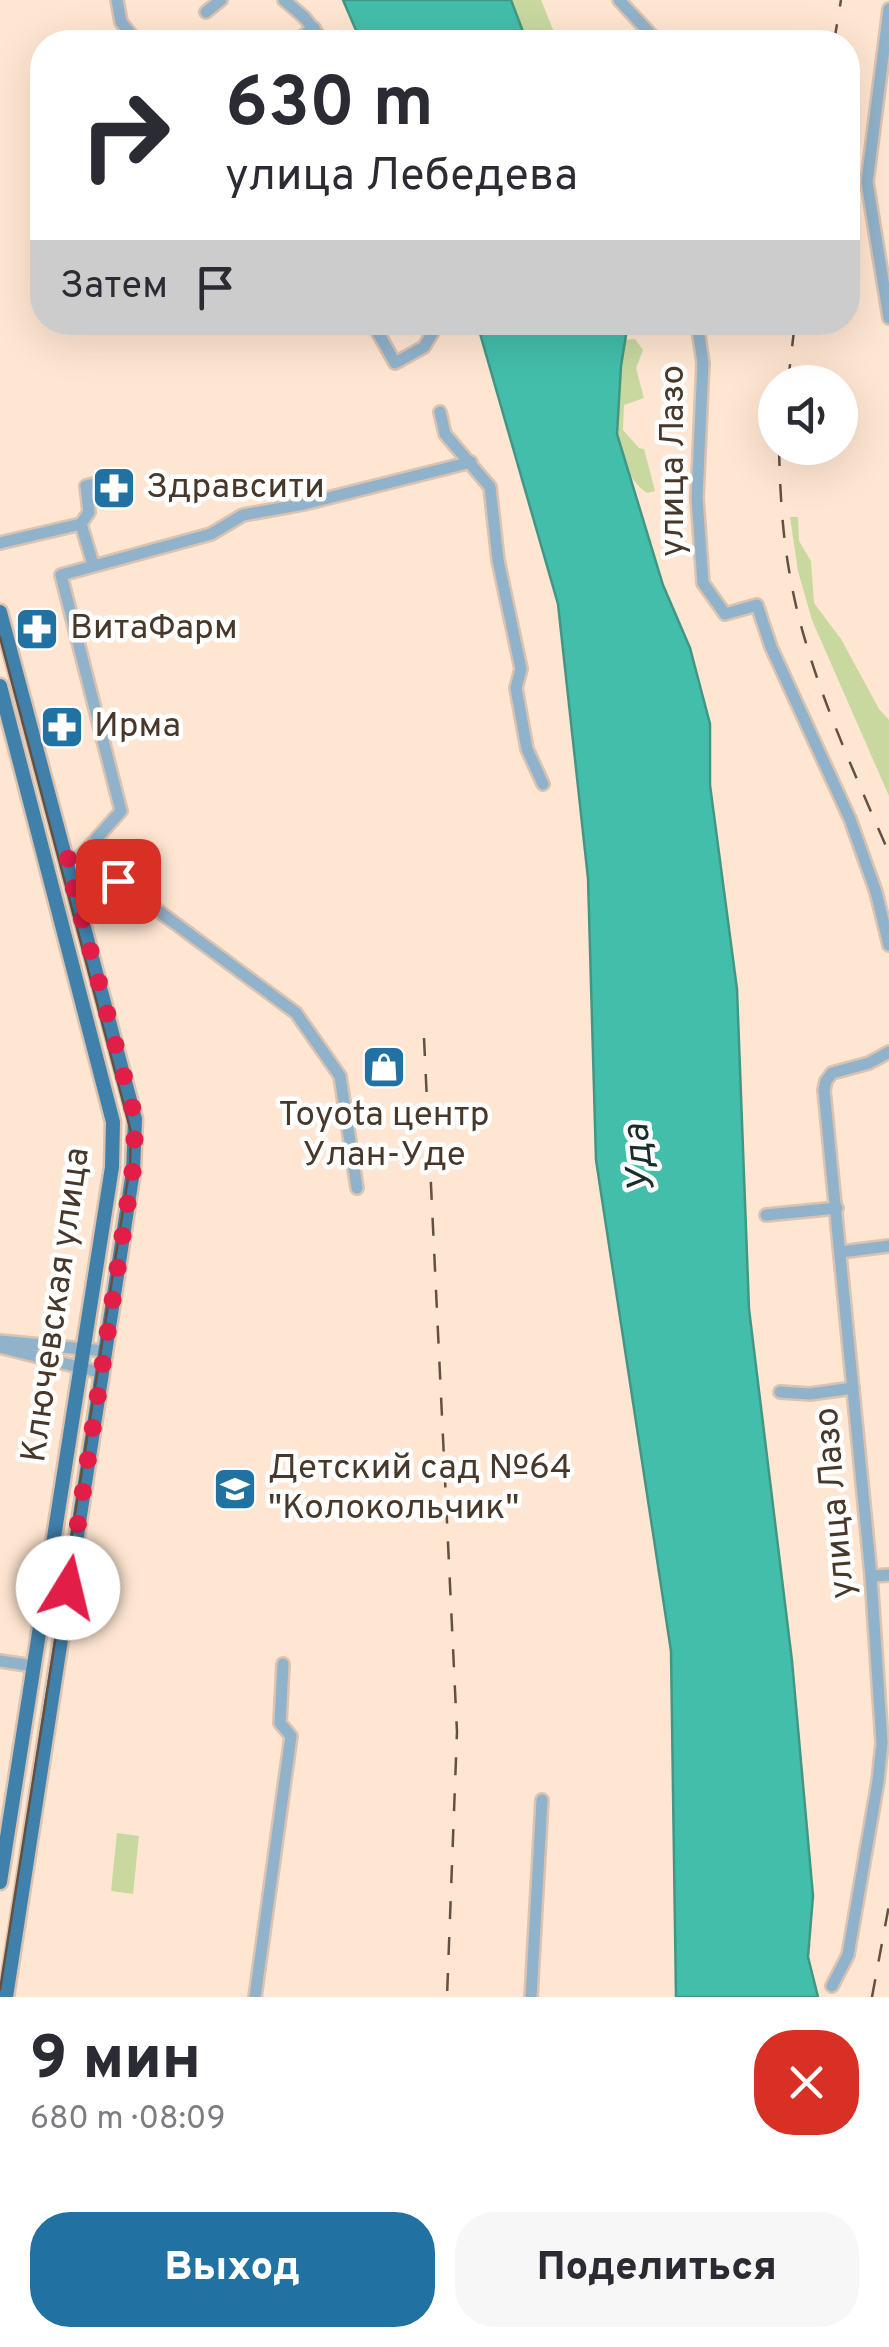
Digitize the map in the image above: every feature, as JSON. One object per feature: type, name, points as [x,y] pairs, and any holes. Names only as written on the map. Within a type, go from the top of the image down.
[{"type":"main road","name":"Ключевская улица","points":[[0,612],[73,858],[135,1118],[134,1162],[6,1997]]},
{"type":"main road","name":"Ключевская улица","points":[[0,686],[113,1122],[112,1167],[0,1882]]},
{"type":"street","points":[[118,0],[121,22],[128,30]]},
{"type":"street","points":[[206,12],[221,0]]},
{"type":"street","points":[[284,0],[296,8],[314,28],[311,30]]},
{"type":"street","points":[[618,0],[647,30]]},
{"type":"street","points":[[889,9],[867,182],[889,318]]},
{"type":"street","points":[[380,335],[396,363],[424,346],[431,335]]},
{"type":"street","name":"улица Лазо","points":[[699,335],[703,362],[697,498],[703,583],[725,614],[757,606],[771,647],[850,819],[876,892],[889,945]]},
{"type":"street","points":[[440,412],[445,434],[490,487],[498,560],[521,670],[516,688],[527,749],[543,784]]},
{"type":"street","points":[[357,1188],[340,1076],[296,1012],[118,881],[73,858],[122,811],[61,574],[211,534],[244,515],[471,462]]},
{"type":"street","points":[[0,543],[81,524],[89,512],[86,486],[101,482]]},
{"type":"street","points":[[81,524],[94,564]]},
{"type":"street","name":"улица Лазо","points":[[832,1986],[848,1955],[882,1743],[871,1576],[826,1081],[832,1073],[869,1063],[889,1052]]},
{"type":"street","points":[[766,1215],[837,1208]]},
{"type":"street","points":[[840,1252],[889,1246]]},
{"type":"street","points":[[0,1344],[105,1350]]},
{"type":"street","points":[[0,1344],[79,1370],[102,1373]]},
{"type":"street","points":[[780,1392],[810,1394],[853,1388]]},
{"type":"street","points":[[871,1576],[889,1575]]},
{"type":"street","points":[[0,1661],[33,1666]]},
{"type":"street","points":[[254,1997],[291,1736],[280,1723],[284,1664]]},
{"type":"street","points":[[531,1997],[542,1800]]},
{"type":"green space","points":[[511,0],[541,0],[553,30],[522,30]]},
{"type":"green space","points":[[635,339],[643,350],[636,368],[644,398],[624,405],[623,430],[644,449],[655,491],[647,493],[624,462],[617,422],[625,340]]},
{"type":"green space","points":[[790,517],[798,517],[799,541],[811,561],[814,603],[841,639],[889,720],[889,796],[812,620],[798,571]]},
{"type":"green space","points":[[117,1833],[139,1836],[133,1894],[111,1891]]},
{"type":"water","points":[[343,0],[511,0],[522,30],[356,30]]},
{"type":"water","name":"Уда","points":[[480,335],[626,335],[617,434],[663,585],[690,648],[710,724],[710,785],[737,989],[749,1309],[792,1661],[813,1896],[808,1957],[818,1997],[676,1997],[671,1651],[596,1160],[588,878],[558,604]]},
{"type":"tram line","points":[[0,637],[131,1132],[130,1166],[0,1990]]},
{"type":"railway","points":[[836,30],[841,0]]},
{"type":"railway","points":[[790,365],[793,335]]},
{"type":"railway","points":[[780,465],[787,555],[806,642],[830,714],[889,853]]},
{"type":"railway","points":[[424,1038],[457,1732],[447,1997]]},
{"type":"railway","points":[[872,1997],[889,1905]]},
{"type":"place","name":"Здравсити","points":[[114,488]]},
{"type":"place","name":"ВитаФарм","points":[[37,629]]},
{"type":"place","name":"Ирма","points":[[62,727]]},
{"type":"place","name":"Toyota центр Улан-Уде","points":[[384,1067]]},
{"type":"place","name":"Детский сад №64 \"Колокольчик\"","points":[[235,1489]]},
{"type":"route","points":[[68,1588],[134,1162],[135,1118],[66,859],[80,857],[118,881]]}]
